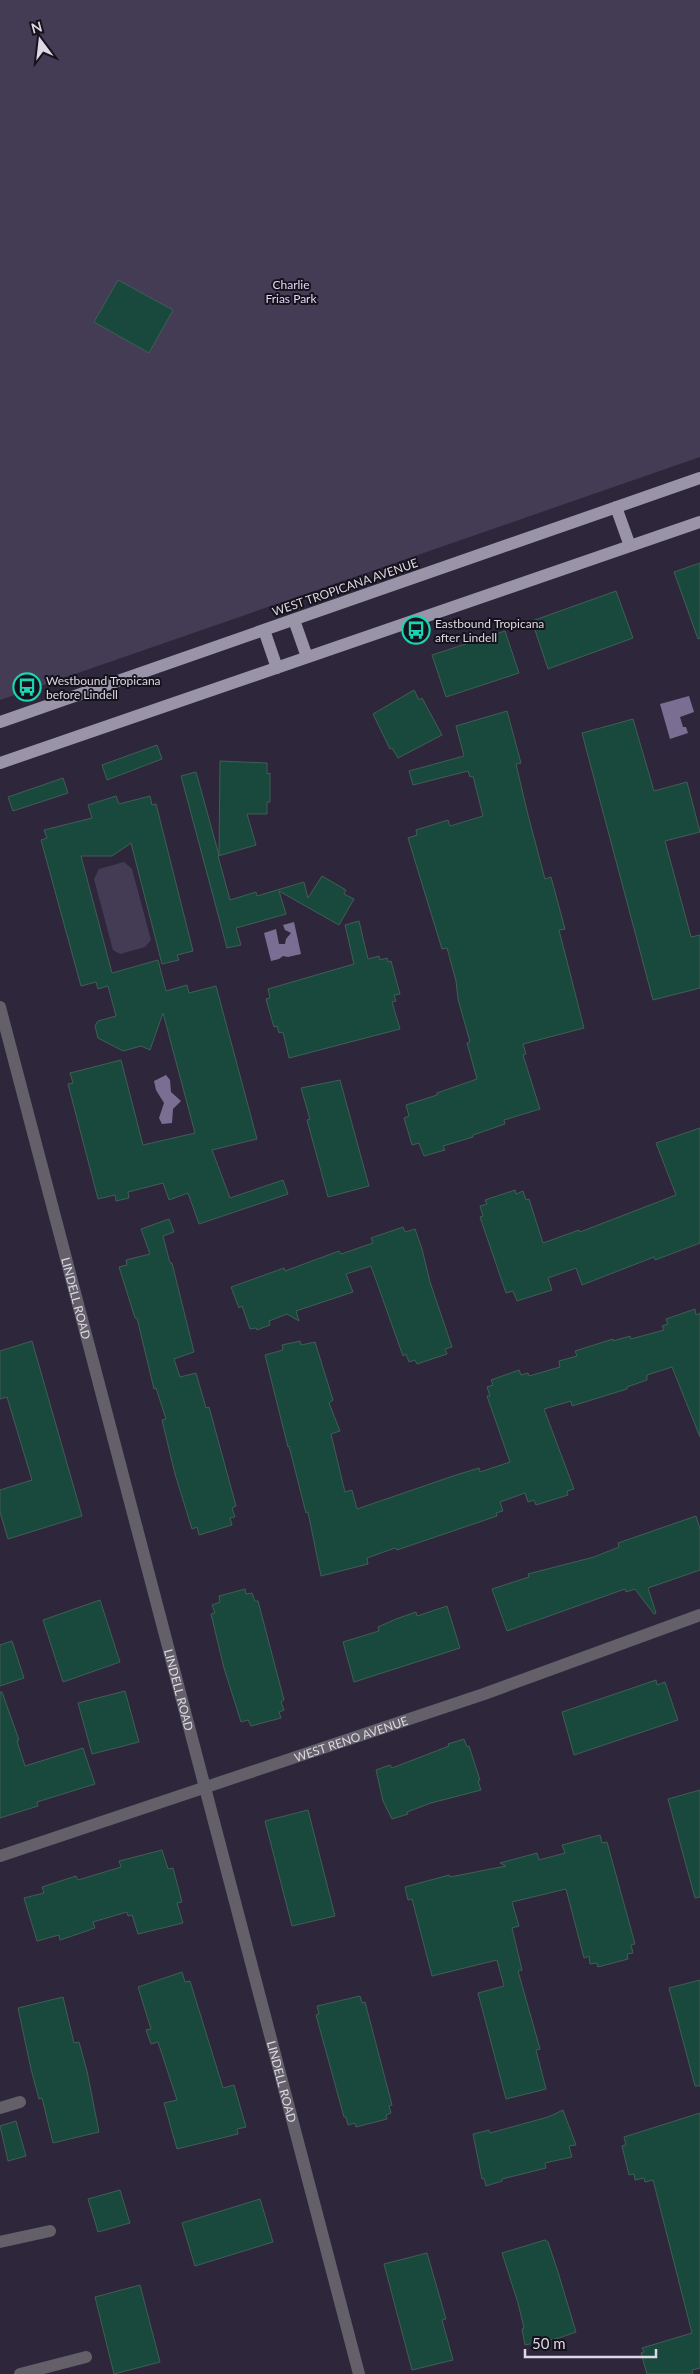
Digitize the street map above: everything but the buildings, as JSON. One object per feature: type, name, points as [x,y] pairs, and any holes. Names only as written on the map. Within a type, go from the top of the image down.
[{"type":"main road","name":"WEST TROPICANA AVENUE","points":[[0,722],[700,478]]},
{"type":"main road","points":[[616,507],[630,546]]},
{"type":"main road","points":[[0,763],[700,522]]},
{"type":"main road","points":[[294,620],[307,657]]},
{"type":"main road","points":[[264,630],[277,668]]},
{"type":"street","name":"LINDELL ROAD","points":[[0,1006],[359,2374]]},
{"type":"street","name":"WEST RENO AVENUE","points":[[0,1856],[484,1694],[700,1614]]},
{"type":"street","points":[[0,2108],[20,2102]]},
{"type":"street","points":[[0,2242],[50,2231]]},
{"type":"street","points":[[20,2374],[86,2358]]},
{"type":"green space","name":"Charlie Frias Park","points":[[0,0],[700,0],[700,457],[0,700]]},
{"type":"green space","points":[[124,862],[132,869],[151,940],[145,947],[120,954],[113,950],[94,879],[99,869]]},
{"type":"shaded area","points":[[689,696],[694,712],[680,717],[683,727],[686,727],[688,733],[670,739],[660,704]]},
{"type":"shaded area","points":[[294,922],[301,954],[288,957],[283,956],[271,961],[264,933],[276,929],[279,944],[285,944],[286,939],[291,933],[285,930],[283,925]]},
{"type":"shaded area","points":[[166,1075],[170,1080],[171,1092],[181,1101],[173,1109],[172,1123],[162,1124],[159,1118],[164,1103],[156,1090],[154,1081]]},
{"type":"place","name":"Eastbound Tropicana after Lindell","points":[[416,630]]},
{"type":"place","name":"Westbound Tropicana before Lindell","points":[[27,687]]}]
